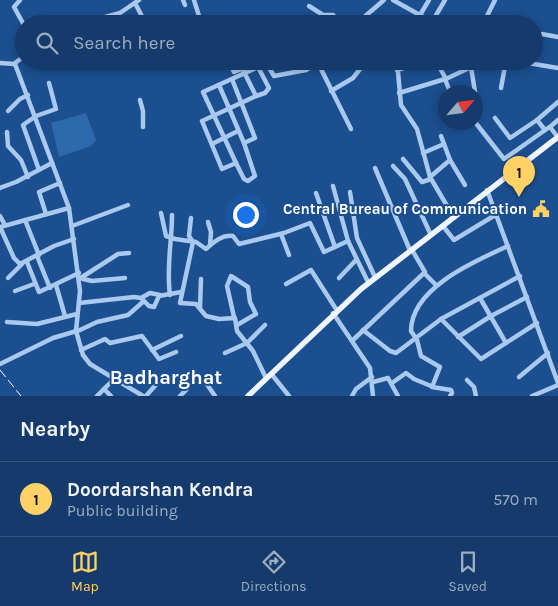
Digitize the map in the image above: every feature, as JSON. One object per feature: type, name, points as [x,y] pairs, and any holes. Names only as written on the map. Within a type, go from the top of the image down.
[{"type":"main road","points":[[252,396],[368,280],[444,226],[557,135]]},
{"type":"main road","points":[[335,311],[430,232],[488,191]]},
{"type":"main road","points":[[248,396],[270,377]]},
{"type":"street","points":[[18,15],[14,7],[20,0]]},
{"type":"street","points":[[194,0],[199,15]]},
{"type":"street","points":[[366,15],[384,0]]},
{"type":"street","points":[[393,0],[420,15],[429,0]]},
{"type":"street","points":[[403,5],[406,0]]},
{"type":"street","points":[[438,15],[445,0]]},
{"type":"street","points":[[488,15],[495,0]]},
{"type":"street","points":[[113,15],[120,13],[137,1],[142,15]]},
{"type":"street","points":[[309,6],[323,15]]},
{"type":"street","points":[[543,34],[558,37]]},
{"type":"street","points":[[0,63],[15,64]]},
{"type":"street","points":[[543,65],[558,68]]},
{"type":"street","points":[[18,70],[69,208],[80,279],[76,331],[82,350],[88,361],[144,396],[160,380]]},
{"type":"street","points":[[219,85],[244,143],[255,176],[248,181],[244,179],[203,92],[219,85],[232,80],[250,70]]},
{"type":"street","points":[[236,163],[222,169],[202,121],[265,93],[269,88],[268,83],[260,70]]},
{"type":"street","points":[[270,70],[274,76]]},
{"type":"street","points":[[268,83],[274,76],[306,70]]},
{"type":"street","points":[[321,70],[351,129]]},
{"type":"street","points":[[331,91],[357,75],[360,70]]},
{"type":"street","points":[[397,70],[402,108],[417,129],[431,178],[453,216]]},
{"type":"street","points":[[440,70],[447,85]]},
{"type":"street","points":[[399,93],[445,79],[464,70]]},
{"type":"street","points":[[471,70],[474,85]]},
{"type":"street","points":[[501,88],[504,70]]},
{"type":"street","points":[[244,72],[256,96]]},
{"type":"street","points":[[232,80],[255,138],[244,143]]},
{"type":"street","points":[[39,170],[23,125],[36,116],[56,109],[49,83]]},
{"type":"street","points":[[8,111],[18,100],[28,95]]},
{"type":"street","points":[[140,100],[143,110],[143,127]]},
{"type":"street","points":[[496,118],[510,138],[537,120],[558,102]]},
{"type":"street","points":[[537,120],[557,135]]},
{"type":"street","points":[[480,130],[504,159],[558,120]]},
{"type":"street","points":[[212,144],[238,131]]},
{"type":"street","points":[[7,132],[8,146],[21,160],[28,176]]},
{"type":"street","points":[[441,136],[450,160],[465,185]]},
{"type":"street","points":[[423,153],[444,144]]},
{"type":"street","points":[[403,159],[422,182],[431,178],[450,160]]},
{"type":"street","points":[[0,188],[52,163]]},
{"type":"street","points":[[393,166],[405,179],[430,232]]},
{"type":"street","points":[[376,168],[410,249],[436,285]]},
{"type":"street","points":[[46,214],[39,192],[60,182]]},
{"type":"street","points":[[333,186],[348,241],[356,260],[368,280]]},
{"type":"street","points":[[488,191],[558,384],[532,396]]},
{"type":"street","points":[[350,192],[357,238],[374,275]]},
{"type":"street","points":[[316,194],[335,247]]},
{"type":"street","points":[[72,226],[128,206]]},
{"type":"street","points":[[69,208],[0,227],[14,258],[24,263],[38,292],[50,288],[78,273]]},
{"type":"street","points":[[161,214],[164,233],[172,238],[197,242],[205,248],[228,235],[233,236],[240,244],[281,234],[310,223],[323,251],[348,241]]},
{"type":"street","points":[[444,226],[454,240],[497,214]]},
{"type":"street","points":[[170,295],[167,273],[172,238],[172,215]]},
{"type":"street","points":[[0,216],[6,226]]},
{"type":"street","points":[[191,218],[189,236],[192,242],[181,292],[181,304],[195,304],[200,308]]},
{"type":"street","points":[[25,220],[50,288]]},
{"type":"street","points":[[208,222],[211,234],[210,245]]},
{"type":"street","points":[[281,234],[289,255]]},
{"type":"street","points":[[8,278],[24,263],[74,239]]},
{"type":"street","points":[[432,386],[440,366],[423,358],[411,330],[413,318],[436,285],[508,246]]},
{"type":"street","points":[[80,279],[118,254],[129,252]]},
{"type":"street","points":[[339,278],[356,260]]},
{"type":"street","points":[[286,284],[311,270],[370,368],[373,380],[373,396]]},
{"type":"street","points":[[353,340],[386,306],[425,272]]},
{"type":"street","points":[[237,325],[256,314],[250,303],[248,286],[231,276],[227,286],[237,332],[247,343],[270,377],[289,396]]},
{"type":"street","points":[[363,330],[393,353],[441,319],[520,276]]},
{"type":"street","points":[[80,279],[92,281],[125,278]]},
{"type":"street","points":[[201,279],[200,308],[202,314],[219,319],[234,317]]},
{"type":"street","points":[[15,291],[34,284]]},
{"type":"street","points":[[56,285],[65,316]]},
{"type":"street","points":[[0,364],[53,338],[97,322],[128,314],[150,293],[170,295],[181,292]]},
{"type":"street","points":[[79,303],[142,299],[149,306],[155,307],[160,295]]},
{"type":"street","points":[[458,338],[491,316],[528,297]]},
{"type":"street","points":[[480,298],[506,343]]},
{"type":"street","points":[[7,322],[37,324],[77,314]]},
{"type":"street","points":[[441,319],[481,359],[537,323]]},
{"type":"street","points":[[225,353],[247,343],[265,325]]},
{"type":"street","points":[[82,350],[105,338],[110,343],[142,336],[160,359],[176,352]]},
{"type":"street","points":[[152,350],[181,336]]},
{"type":"street","points":[[519,377],[548,353]]},
{"type":"street","points":[[392,383],[406,373],[414,379],[432,386],[451,390],[450,396]]},
{"type":"street","points":[[352,396],[356,389],[373,380],[387,377],[398,396]]},
{"type":"street","points":[[96,396],[114,379]]},
{"type":"street","points":[[204,380],[215,396]]},
{"type":"street","points":[[467,380],[474,387],[476,396]]},
{"type":"street","points":[[180,396],[187,388]]},
{"type":"street","points":[[104,389],[111,396]]},
{"type":"shaded area","points":[[86,113],[96,140],[91,146],[59,157],[51,123]]},
{"type":"railway","points":[[0,370],[21,396]]},
{"type":"place","name":"Doordarshan Kendra","points":[[519,197]]},
{"type":"place","name":"Central Bureau of Communication","points":[[541,209]]},
{"type":"district","name":"Badharghat","points":[[166,377]]}]
